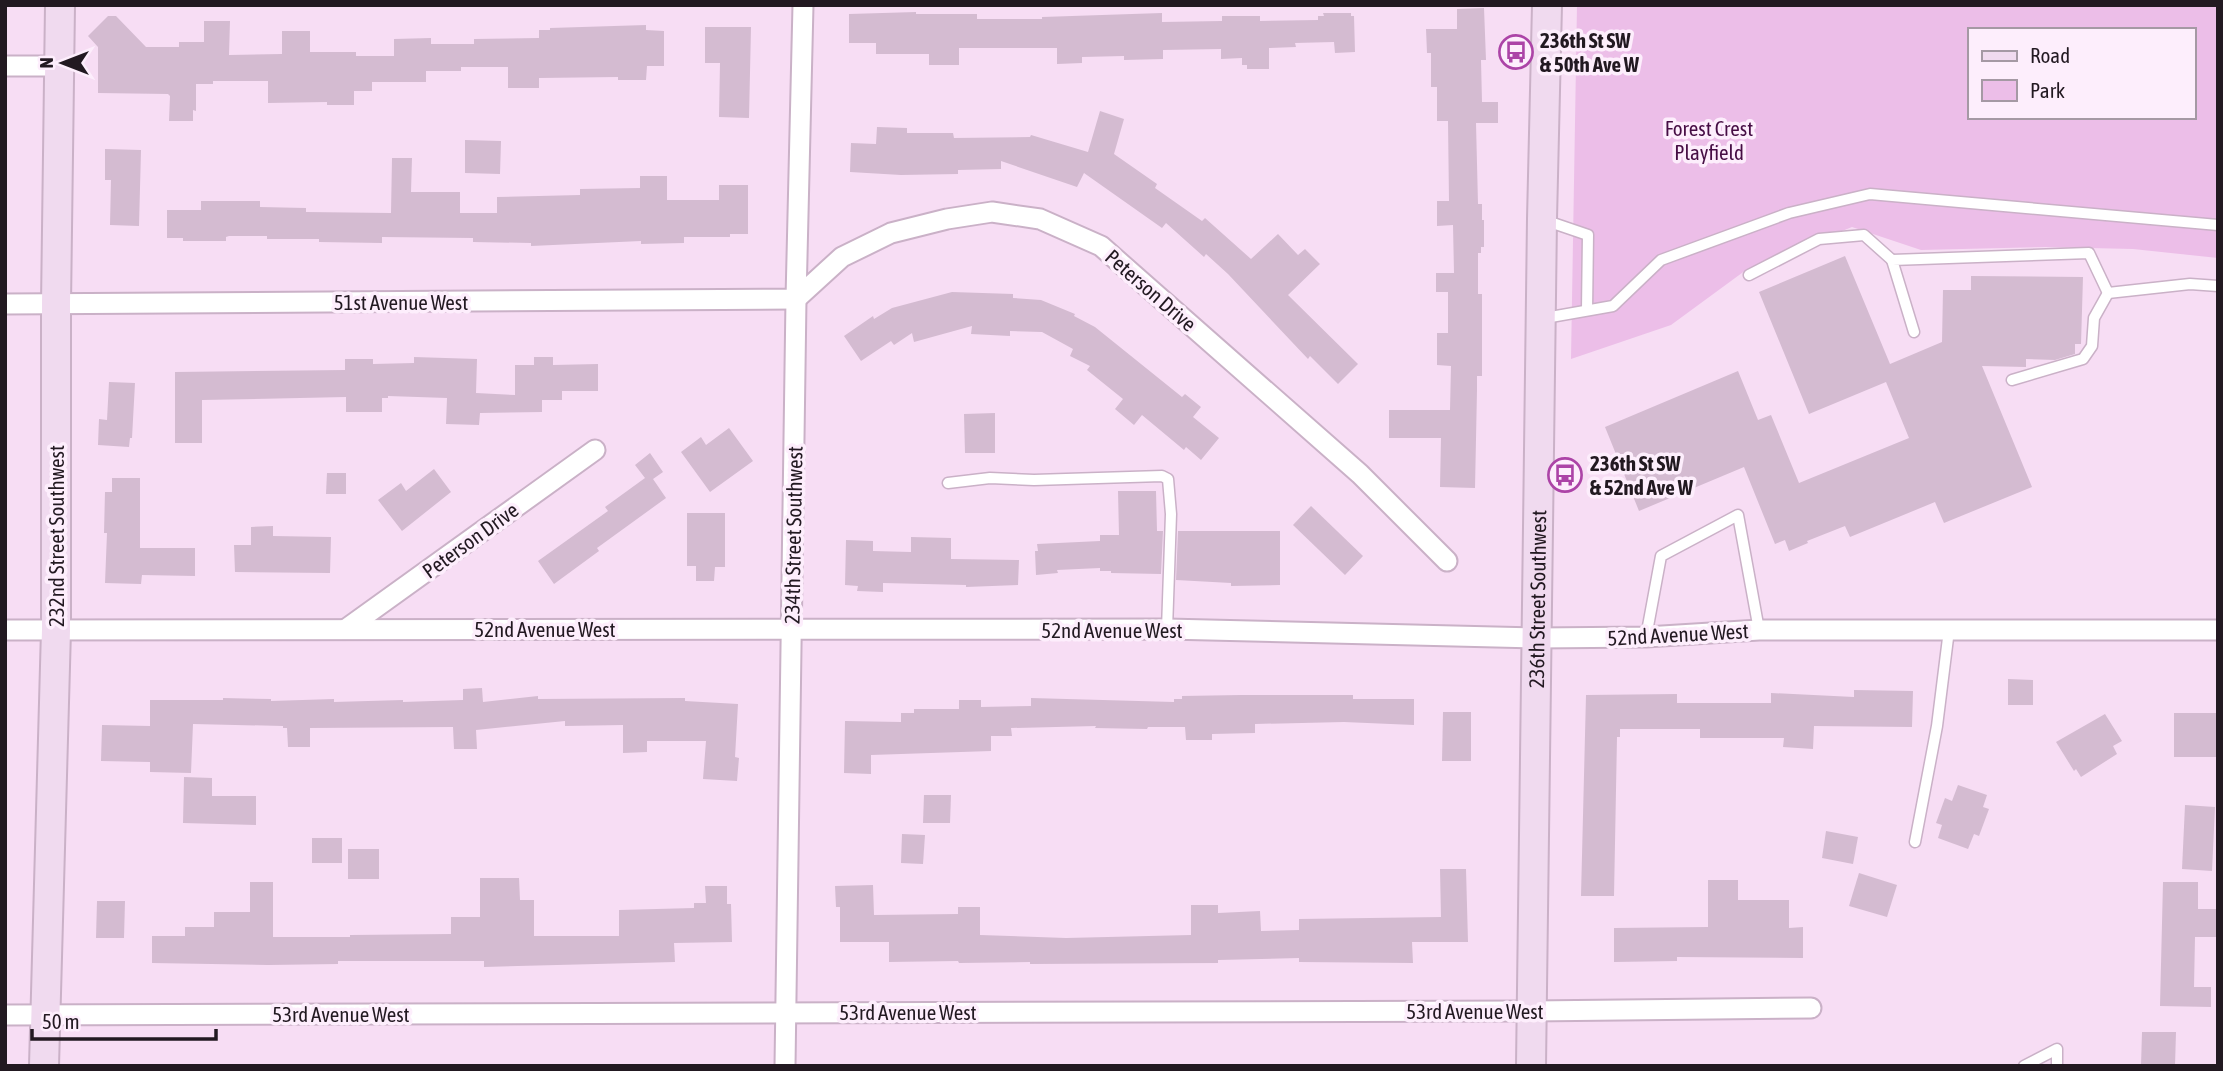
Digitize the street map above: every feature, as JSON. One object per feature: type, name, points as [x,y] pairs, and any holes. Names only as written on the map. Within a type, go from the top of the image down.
[{"type":"street","name":"232nd Street Southwest","points":[[44,1066],[56,630],[60,5]]},
{"type":"street","name":"234th Street Southwest","points":[[785,1066],[803,5]]},
{"type":"street","name":"236th Street Southwest","points":[[1531,1066],[1547,5]]},
{"type":"street","points":[[5,66],[60,66]]},
{"type":"street","name":"Peterson Drive","points":[[796,299],[842,257],[891,233],[947,219],[992,212],[1040,219],[1101,246],[1360,474],[1447,561]]},
{"type":"street","name":"51st Avenue West","points":[[5,304],[796,299]]},
{"type":"street","name":"Peterson Drive","points":[[345,629],[595,450]]},
{"type":"street","name":"52nd Avenue West","points":[[5,630],[1167,629],[1537,638],[1646,637],[1759,630],[2218,630]]},
{"type":"street","name":"53rd Avenue West","points":[[5,1015],[1531,1012],[1811,1008]]},
{"type":"lane","points":[[1541,318],[1613,306],[1661,260],[1789,213],[1870,194],[2218,225]]},
{"type":"lane","points":[[1542,219],[1588,235],[1587,310]]},
{"type":"lane","points":[[1749,275],[1819,239],[1864,235],[1892,260],[1914,332]]},
{"type":"lane","points":[[1892,260],[2089,253],[2108,293]]},
{"type":"lane","points":[[2108,293],[2190,284],[2218,286]]},
{"type":"lane","points":[[2012,380],[2083,359],[2092,346],[2094,318],[2108,293]]},
{"type":"lane","points":[[948,483],[990,478],[1168,479],[1171,514],[1167,629]]},
{"type":"lane","points":[[1646,637],[1661,556],[1738,515],[1759,630]]},
{"type":"lane","points":[[1915,842],[1937,726],[1949,630]]},
{"type":"lane","points":[[2024,1066],[2057,1049],[2057,1066]]},
{"type":"green space","name":"Forest Crest Playfield","points":[[1577,5],[2218,5],[2218,258],[2133,249],[2045,247],[1921,250],[1852,227],[1746,270],[1671,325],[1571,359]]},
{"type":"building","points":[[1484,8],[1486,60],[1481,60],[1482,102],[1498,102],[1498,123],[1476,123],[1478,204],[1482,204],[1484,247],[1481,247],[1481,253],[1478,253],[1478,294],[1482,294],[1482,376],[1477,376],[1475,488],[1440,487],[1441,438],[1389,438],[1389,410],[1450,410],[1451,366],[1437,365],[1437,333],[1448,333],[1448,292],[1436,292],[1436,273],[1454,273],[1453,225],[1437,226],[1437,201],[1449,201],[1448,121],[1437,121],[1437,87],[1431,87],[1431,53],[1427,53],[1426,29],[1457,29],[1457,9]]},
{"type":"building","points":[[1162,13],[1162,22],[1222,21],[1222,16],[1260,16],[1260,21],[1318,20],[1318,16],[1324,16],[1323,13],[1351,13],[1351,16],[1354,16],[1355,52],[1335,53],[1334,42],[1295,43],[1296,47],[1269,48],[1269,69],[1247,69],[1247,65],[1242,65],[1242,58],[1221,59],[1221,49],[1163,50],[1163,59],[1082,57],[1082,63],[1057,64],[1057,48],[959,48],[959,65],[929,65],[929,54],[876,54],[876,43],[849,43],[849,14],[977,14],[977,19],[1042,19]]},
{"type":"building","points":[[108,16],[116,16],[146,47],[179,47],[179,42],[204,42],[204,21],[230,21],[229,55],[282,54],[282,31],[310,31],[310,52],[356,52],[356,56],[394,56],[394,39],[431,38],[431,44],[474,44],[474,39],[539,38],[539,30],[550,28],[646,25],[646,30],[664,31],[664,66],[647,66],[646,80],[618,80],[618,77],[539,78],[539,88],[508,88],[508,67],[461,67],[461,71],[426,71],[426,82],[372,82],[372,91],[354,91],[354,105],[327,105],[327,102],[268,103],[268,81],[213,81],[213,84],[196,84],[196,111],[193,110],[193,121],[169,121],[168,94],[98,93],[98,47],[88,36]]},
{"type":"building","points":[[705,27],[751,27],[749,118],[719,117],[720,63],[705,63]]},
{"type":"building","points":[[1100,111],[1124,119],[1114,154],[1157,184],[1155,188],[1202,221],[1205,218],[1251,259],[1278,234],[1298,255],[1305,249],[1320,264],[1288,295],[1358,364],[1338,384],[1310,356],[1308,359],[1206,254],[1204,257],[1166,223],[1162,228],[1084,173],[1077,187],[1001,161],[1001,169],[958,170],[958,174],[850,172],[851,143],[876,144],[877,127],[907,128],[907,133],[953,133],[954,138],[1031,135],[1088,152]]},
{"type":"building","points":[[465,140],[501,141],[500,174],[465,173]]},
{"type":"building","points":[[105,149],[141,150],[139,226],[110,225],[111,180],[105,180]]},
{"type":"building","points":[[392,158],[412,158],[411,192],[460,192],[460,213],[497,213],[497,197],[580,195],[580,189],[640,188],[640,176],[667,176],[667,200],[719,200],[719,185],[748,185],[748,234],[730,234],[730,237],[684,237],[684,243],[641,244],[641,241],[531,246],[531,243],[473,242],[473,238],[382,237],[382,243],[267,239],[267,236],[229,236],[226,241],[183,241],[183,238],[167,238],[167,210],[201,210],[201,201],[260,201],[260,207],[306,208],[306,212],[391,213]]},
{"type":"building","points":[[1845,256],[1890,364],[1942,342],[1943,290],[1971,290],[1971,276],[2083,277],[2081,344],[2075,344],[2075,354],[2055,360],[2026,359],[2026,367],[1982,366],[2032,487],[1944,523],[1935,502],[1850,537],[1845,526],[1789,551],[1785,540],[1775,544],[1744,467],[1639,511],[1605,427],[1738,371],[1758,420],[1771,415],[1799,483],[1909,438],[1886,382],[1809,414],[1759,292]]},
{"type":"building","points":[[952,292],[1013,294],[1013,298],[1041,300],[1075,314],[1074,316],[1095,327],[1182,397],[1185,394],[1201,407],[1193,417],[1219,438],[1201,460],[1186,447],[1184,450],[1142,415],[1134,425],[1115,409],[1123,399],[1087,370],[1090,366],[1070,356],[1073,349],[1042,332],[1010,331],[1010,336],[971,334],[972,326],[914,342],[912,333],[894,345],[891,341],[861,361],[844,336],[873,316],[874,319],[892,308]]},
{"type":"building","points":[[414,357],[477,359],[476,393],[515,395],[515,365],[534,365],[534,357],[553,357],[553,365],[598,364],[598,391],[562,391],[562,400],[542,400],[542,412],[480,413],[479,425],[446,424],[447,398],[388,396],[382,398],[382,412],[346,412],[346,397],[202,400],[202,443],[175,443],[175,372],[345,370],[345,359],[373,359],[373,364],[414,363]]},
{"type":"building","points":[[109,382],[135,383],[132,438],[129,447],[98,445],[99,419],[107,420]]},
{"type":"building","points":[[995,413],[995,453],[965,453],[964,414]]},
{"type":"building","points":[[729,428],[753,461],[710,492],[681,452],[701,437],[706,445]]},
{"type":"building","points":[[650,453],[663,472],[653,479],[666,498],[597,548],[599,551],[554,584],[538,561],[608,511],[605,507],[645,478],[635,465]]},
{"type":"building","points":[[434,469],[451,492],[402,531],[378,500],[401,483],[406,491]]},
{"type":"building","points":[[327,473],[346,473],[346,494],[326,494]]},
{"type":"building","points":[[112,478],[140,478],[140,548],[195,548],[195,576],[142,575],[141,584],[105,583],[105,492],[112,492]]},
{"type":"building","points":[[1118,491],[1156,491],[1157,531],[1163,531],[1161,574],[1111,573],[1100,571],[1100,568],[1057,570],[1058,573],[1036,575],[1037,544],[1100,541],[1100,535],[1119,535]]},
{"type":"building","points":[[1311,506],[1363,556],[1345,575],[1293,525]]},
{"type":"building","points":[[687,513],[725,513],[725,567],[715,567],[714,581],[696,581],[696,566],[687,566]]},
{"type":"building","points":[[273,526],[273,536],[331,537],[330,573],[235,572],[234,545],[251,545],[251,527]]},
{"type":"building","points":[[1178,531],[1280,531],[1280,585],[1231,586],[1231,583],[1176,580]]},
{"type":"building","points":[[911,537],[951,538],[951,559],[1019,560],[1018,585],[966,587],[883,583],[883,592],[857,591],[858,586],[845,585],[846,540],[873,541],[873,551],[911,552]]},
{"type":"building","points":[[2008,679],[2033,680],[2033,705],[2008,705]]},
{"type":"building","points":[[482,688],[483,702],[538,696],[538,699],[685,698],[685,701],[738,704],[735,757],[739,758],[737,781],[703,779],[706,741],[647,741],[647,752],[623,753],[623,725],[565,726],[565,721],[476,730],[477,749],[454,749],[453,727],[310,728],[310,747],[288,747],[287,728],[283,726],[193,724],[191,773],[150,772],[150,762],[101,761],[102,725],[150,726],[150,700],[463,700],[463,689]]},
{"type":"building","points":[[1854,690],[1913,691],[1912,727],[1814,726],[1813,749],[1783,747],[1784,738],[1700,738],[1700,729],[1620,729],[1620,737],[1617,737],[1614,896],[1581,896],[1586,695],[1677,694],[1677,703],[1771,703],[1771,693],[1854,697]]},
{"type":"building","points":[[1353,695],[1353,699],[1414,699],[1414,725],[1344,722],[1255,724],[1255,733],[1212,734],[1212,740],[1186,740],[1185,727],[1011,728],[1012,736],[991,736],[991,751],[871,755],[871,774],[844,773],[845,721],[901,722],[901,713],[914,713],[914,709],[959,709],[959,700],[981,700],[981,707],[1031,706],[1031,698],[1174,702],[1174,699],[1182,699],[1182,696]]},
{"type":"building","points":[[1443,712],[1471,712],[1471,761],[1442,761]]},
{"type":"building","points":[[2174,713],[2218,713],[2218,757],[2174,757]]},
{"type":"building","points":[[2105,714],[2122,741],[2113,746],[2117,754],[2081,777],[2076,769],[2074,771],[2056,742]]},
{"type":"building","points":[[184,777],[212,778],[212,796],[256,796],[256,825],[183,823]]},
{"type":"building","points":[[1958,785],[1987,795],[1983,807],[1989,809],[1979,836],[1974,834],[1968,849],[1938,838],[1942,825],[1936,823],[1945,798],[1952,801]]},
{"type":"building","points":[[924,795],[951,795],[950,823],[923,823]]},
{"type":"building","points":[[2185,805],[2215,807],[2212,871],[2182,869]]},
{"type":"building","points":[[1826,831],[1858,837],[1853,864],[1822,858]]},
{"type":"building","points":[[902,834],[925,835],[923,864],[901,863]]},
{"type":"building","points":[[312,838],[342,838],[342,863],[312,863]]},
{"type":"building","points":[[348,849],[379,849],[379,879],[348,879]]},
{"type":"building","points":[[1440,869],[1466,869],[1468,942],[1412,942],[1413,963],[1299,962],[1299,958],[1218,960],[1218,963],[889,962],[889,942],[840,942],[840,907],[836,907],[835,886],[873,885],[874,915],[958,914],[958,907],[980,907],[980,935],[1066,938],[1191,935],[1191,905],[1218,905],[1218,913],[1260,911],[1261,931],[1299,930],[1299,919],[1441,917]]},
{"type":"building","points":[[1859,873],[1897,885],[1887,917],[1849,906]]},
{"type":"building","points":[[480,878],[519,878],[520,900],[534,900],[534,936],[619,936],[619,910],[694,908],[694,903],[706,903],[705,886],[727,886],[727,904],[731,904],[732,942],[674,943],[675,962],[484,967],[484,961],[338,961],[338,964],[268,965],[152,963],[152,936],[185,936],[185,927],[214,927],[214,912],[250,912],[250,882],[273,882],[273,937],[350,937],[451,934],[451,917],[480,917]]},
{"type":"building","points":[[1708,880],[1738,880],[1738,900],[1789,900],[1789,928],[1803,927],[1803,958],[1677,957],[1677,961],[1614,962],[1614,928],[1708,927]]},
{"type":"building","points":[[2163,882],[2198,882],[2198,909],[2218,909],[2218,937],[2195,937],[2194,987],[2211,987],[2211,1007],[2160,1006]]},
{"type":"building","points":[[97,901],[125,901],[124,938],[96,938]]},
{"type":"building","points":[[2142,1032],[2176,1032],[2175,1066],[2141,1066]]},
{"type":"place","name":"236th St SW & 50th Ave W","points":[[1516,52]]},
{"type":"place","name":"236th St SW & 52nd Ave W","points":[[1565,475]]}]
